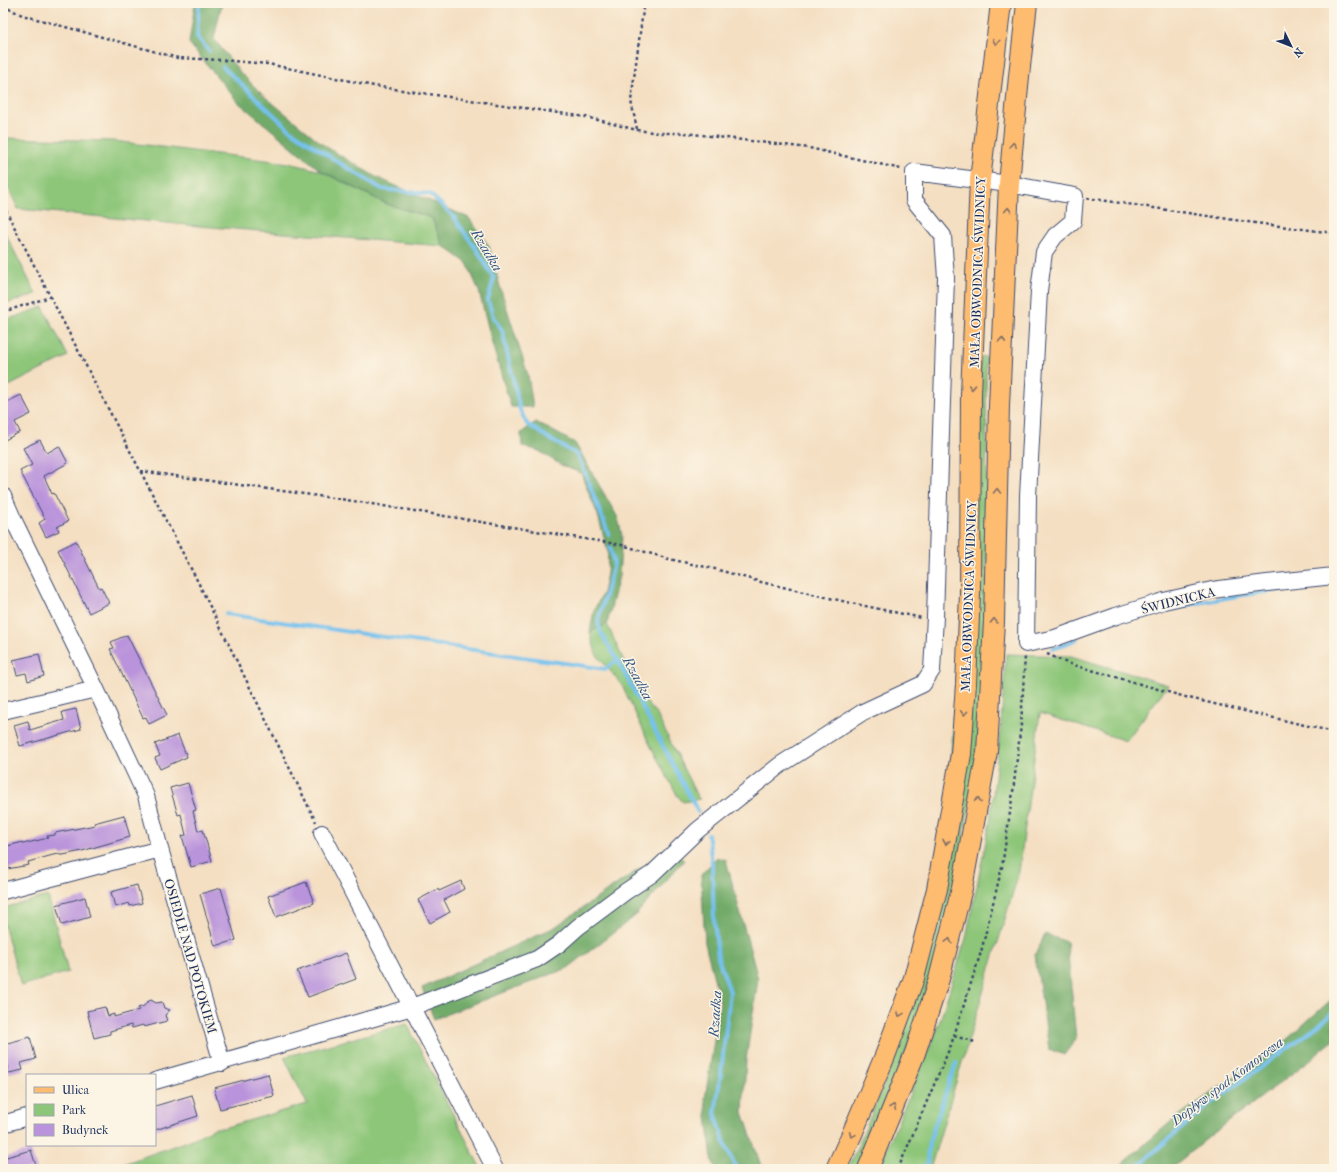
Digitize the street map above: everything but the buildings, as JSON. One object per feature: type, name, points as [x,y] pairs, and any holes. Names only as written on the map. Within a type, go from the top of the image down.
[{"type":"main road","name":"MAŁA OBWODNICA ŚWIDNICY","points":[[836,1169],[882,1063],[914,978],[937,889],[961,754],[970,594],[971,394],[980,180],[1001,3]]},
{"type":"main road","name":"MAŁA OBWODNICA ŚWIDNICY","points":[[868,1169],[915,1053],[939,979],[962,888],[987,752],[994,621],[999,406],[1009,184],[1027,3]]},
{"type":"street","points":[[156,1081],[412,1008],[536,959],[559,944],[578,927],[652,874],[698,830],[780,765],[863,712],[923,684],[932,670],[946,278],[943,236],[914,200],[914,172],[1009,184],[1075,196],[1073,221],[1055,236],[1044,252],[1039,290],[1028,496],[1026,644]]},
{"type":"street","name":"OSIEDLE NAD POTOKIEM","points":[[3,496],[8,522],[96,689],[146,796],[222,1063]]},
{"type":"street","name":"ŚWIDNICKA","points":[[1026,644],[1055,638],[1116,616],[1164,601],[1267,583],[1334,576]]},
{"type":"street","points":[[3,711],[96,689]]},
{"type":"street","points":[[322,833],[495,1169]]},
{"type":"street","points":[[3,891],[160,849]]},
{"type":"street","points":[[3,1124],[26,1117]]},
{"type":"path","points":[[638,130],[631,101],[644,3]]},
{"type":"path","points":[[3,6],[22,15],[178,58],[268,64],[374,86],[586,117],[638,130],[659,133],[685,133],[809,148],[914,172]]},
{"type":"path","points":[[1075,196],[1248,222],[1334,233]]},
{"type":"path","points":[[3,205],[198,582],[322,833]]},
{"type":"path","points":[[3,312],[50,297]]},
{"type":"path","points":[[140,472],[347,500],[622,544],[669,559],[715,569],[844,602],[924,618],[935,617]]},
{"type":"path","points":[[898,1169],[951,1045],[981,952],[1002,867],[1020,732],[1026,644],[1066,663],[1182,696],[1334,732]]},
{"type":"path","points":[[954,1036],[976,1042]]},
{"type":"green space","points":[[195,3],[222,3],[214,39],[240,72],[264,96],[325,146],[376,177],[469,218],[489,246],[501,290],[528,375],[533,407],[511,407],[493,347],[479,291],[467,263],[443,246],[432,218],[387,204],[321,171],[238,102],[189,43]]},
{"type":"green space","points":[[3,138],[114,141],[289,163],[321,171],[387,204],[432,218],[443,246],[199,226],[18,209],[3,176]]},
{"type":"green space","points":[[3,229],[36,294],[3,305]]},
{"type":"green space","points":[[43,307],[68,356],[3,389],[3,321]]},
{"type":"green space","points":[[981,356],[986,357],[987,565],[980,727],[973,785],[952,899],[917,1024],[858,1169],[848,1169],[885,1083],[906,1025],[939,917]]},
{"type":"green space","points":[[536,422],[575,443],[618,518],[622,536],[619,576],[607,624],[590,632],[594,610],[603,593],[607,573],[608,552],[598,515],[581,473],[561,465],[539,451],[522,446],[521,433]]},
{"type":"green space","points":[[607,624],[633,681],[644,699],[657,715],[697,796],[700,799],[683,802],[677,795],[651,747],[622,685],[596,654],[590,632]]},
{"type":"green space","points":[[1006,654],[1071,656],[1168,685],[1126,741],[1040,713],[1019,872],[930,1169],[878,1169],[937,1030],[966,938],[990,822],[1001,724]]},
{"type":"green space","points":[[665,849],[684,860],[635,916],[568,968],[434,1019],[422,988],[555,927],[645,865]]},
{"type":"green space","points":[[717,857],[726,860],[758,979],[746,1060],[743,1112],[762,1169],[716,1169],[712,1160],[705,1099],[720,1002],[705,943],[701,875]]},
{"type":"green space","points":[[48,896],[68,972],[21,986],[3,921],[3,908]]},
{"type":"green space","points":[[1045,934],[1067,942],[1076,1039],[1064,1055],[1049,1049],[1035,955]]},
{"type":"green space","points":[[1334,997],[1334,1040],[1310,1060],[1210,1136],[1170,1169],[1116,1169],[1174,1119],[1284,1042]]},
{"type":"green space","points":[[407,1024],[481,1169],[109,1169],[188,1141],[215,1128],[223,1128],[307,1104],[284,1057]]},
{"type":"waterway","name":"Rzadka","points":[[202,3],[199,7],[197,37],[209,51]]},
{"type":"waterway","name":"Rzadka","points":[[223,67],[290,130],[338,162],[382,189],[430,194],[453,216],[477,250],[494,278],[488,300],[493,317],[502,330],[520,410],[527,424],[578,455],[609,535]]},
{"type":"waterway","name":"Rzadka","points":[[610,547],[614,564],[598,621],[600,631],[619,663],[698,812]]},
{"type":"waterway","points":[[1140,617],[1197,603],[1294,588]]},
{"type":"waterway","points":[[226,614],[606,669],[617,660]]},
{"type":"waterway","points":[[1053,649],[1077,639]]},
{"type":"waterway","name":"Rzadka","points":[[708,834],[712,864],[714,920],[718,958],[730,992],[715,1113],[726,1146],[737,1169]]},
{"type":"waterway","name":"Dopływ spod Komorowa","points":[[1134,1169],[1211,1103],[1318,1026],[1334,1011]]},
{"type":"waterway","points":[[926,1169],[929,1142],[956,1063]]}]
